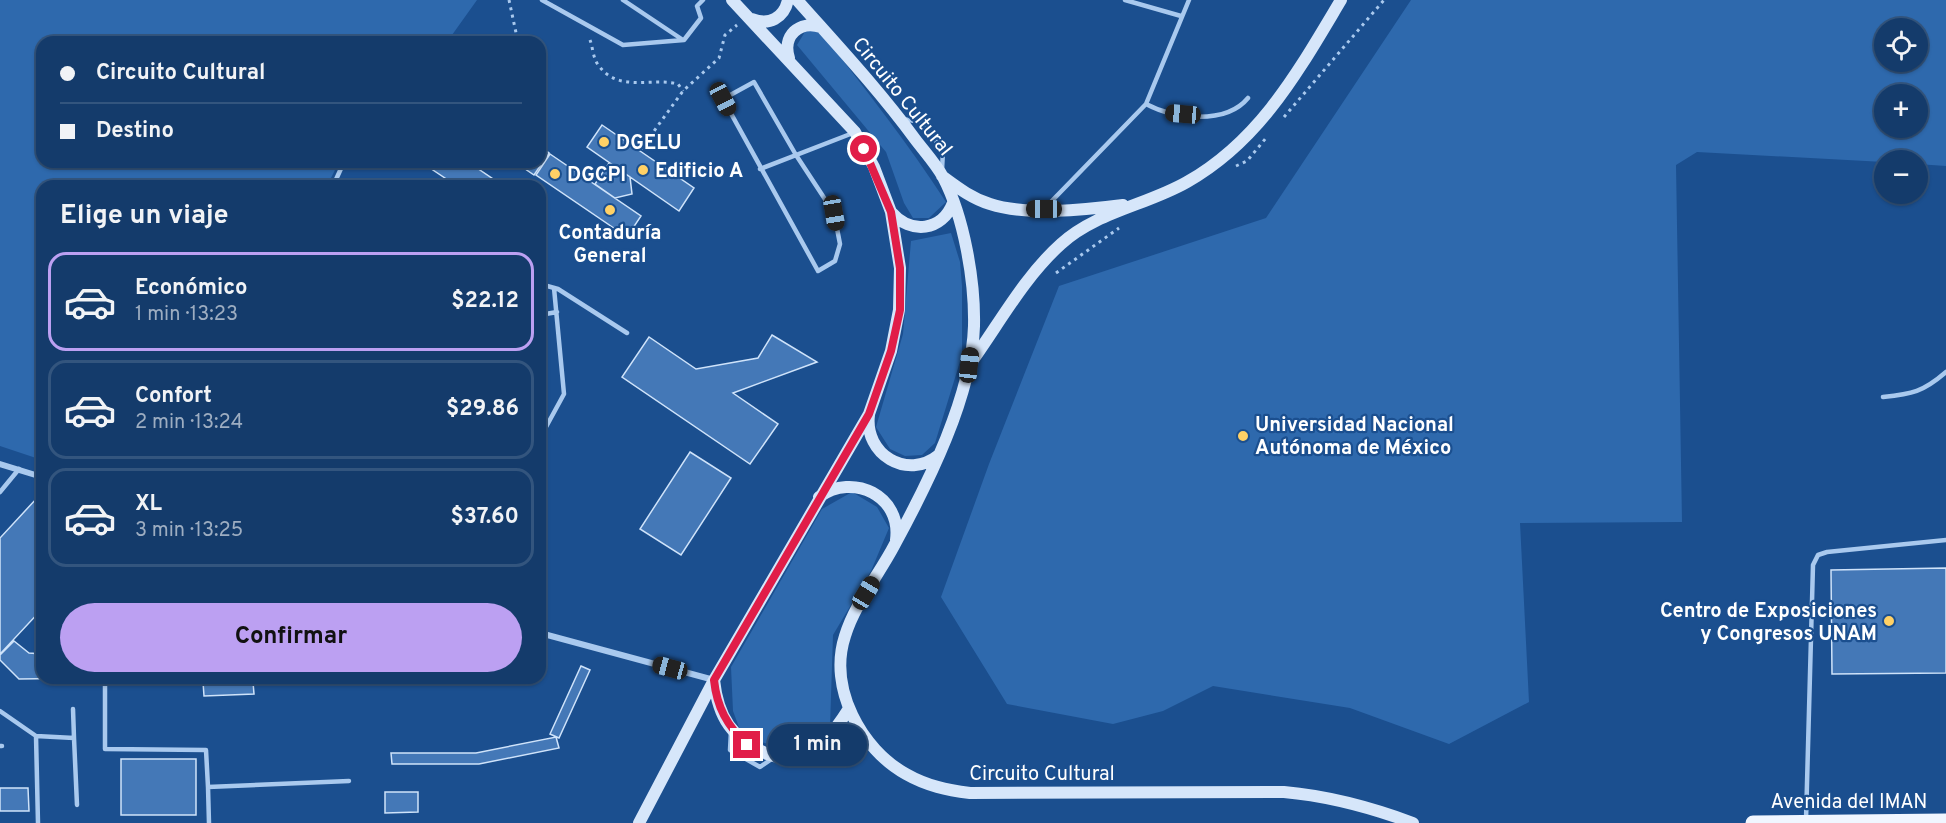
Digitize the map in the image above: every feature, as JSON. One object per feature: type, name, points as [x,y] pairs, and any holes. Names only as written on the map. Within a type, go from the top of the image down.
[{"type":"main road","name":"Avenida del IMAN","points":[[1753,823],[1946,821]]},
{"type":"street","points":[[639,823],[657,784],[714,680],[869,414],[891,351],[900,310],[900,268],[891,212],[874,167],[855,132],[789,58],[732,0]]},
{"type":"street","points":[[748,16],[762,22],[776,19],[785,10],[788,0]]},
{"type":"street","name":"Circuito Cultural","points":[[797,0],[900,119],[942,176],[953,203],[969,260],[974,325],[969,365],[941,453],[895,544],[856,609],[844,638],[841,666],[848,710],[878,752],[905,774],[936,788],[1001,795],[1284,792],[1314,795],[1368,806],[1413,823]]},
{"type":"street","points":[[969,365],[1032,275],[1062,243],[1096,222],[1187,182],[1238,146],[1283,96],[1341,0]]},
{"type":"street","points":[[789,58],[788,40],[795,30],[807,25],[821,27]]},
{"type":"street","points":[[942,176],[966,194],[990,204],[1015,209],[1089,209],[1136,203]]},
{"type":"street","points":[[891,212],[909,226],[924,227],[945,217],[953,203]]},
{"type":"street","points":[[869,414],[868,424],[873,443],[886,458],[894,463],[914,466],[924,464],[941,453]]},
{"type":"street","points":[[0,464],[36,475]]},
{"type":"street","points":[[818,498],[836,488],[846,486],[866,488],[876,493],[894,516],[895,544]]},
{"type":"street","points":[[546,635],[714,680]]},
{"type":"street","points":[[714,680],[716,700],[731,729],[747,745],[775,757],[797,758],[817,747],[834,731],[848,710]]},
{"type":"lane","points":[[542,0],[623,45],[684,40],[701,18],[697,6],[703,0]]},
{"type":"lane","points":[[623,0],[684,40]]},
{"type":"lane","points":[[1125,0],[1181,16]]},
{"type":"lane","points":[[1044,209],[1146,104],[1189,0]]},
{"type":"lane","points":[[754,82],[796,155],[834,213],[840,244],[835,261],[818,271],[760,170],[723,99],[754,82]]},
{"type":"lane","points":[[1146,104],[1161,112],[1205,116],[1239,109],[1248,98]]},
{"type":"lane","points":[[760,170],[855,132]]},
{"type":"lane","points":[[546,286],[554,288],[627,333]]},
{"type":"lane","points":[[546,427],[564,394],[554,288]]},
{"type":"lane","points":[[546,314],[557,312]]},
{"type":"lane","points":[[1883,397],[1913,394],[1930,386],[1946,372]]},
{"type":"lane","points":[[0,492],[19,470]]},
{"type":"lane","points":[[1806,823],[1813,565],[1818,555],[1827,552],[1946,540]]},
{"type":"lane","points":[[105,684],[105,749],[206,750],[209,823]]},
{"type":"lane","points":[[73,709],[77,805]]},
{"type":"lane","points":[[0,711],[36,736],[74,738]]},
{"type":"lane","points":[[36,736],[39,823]]},
{"type":"lane","points":[[208,787],[349,781]]},
{"type":"path","points":[[509,0],[517,36]]},
{"type":"path","points":[[641,149],[683,91],[719,58],[725,35],[748,16]]},
{"type":"path","points":[[586,33],[598,66],[610,76],[625,83],[666,81],[678,84],[683,91]]},
{"type":"shaded area","points":[[0,0],[477,0],[451,36],[36,36],[36,168],[336,168],[330,180],[36,180],[36,458],[0,446]]},
{"type":"shaded area","points":[[1411,0],[1946,0],[1946,166],[1928,165],[1928,150],[1874,150],[1874,161],[1697,152],[1676,165],[1682,522],[1520,523],[1529,702],[1449,744],[1350,708],[1213,686],[1163,711],[1113,724],[1007,704],[941,597],[989,464],[1059,286],[1266,218]]},
{"type":"shaded area","points":[[806,30],[819,30],[901,136],[946,202],[929,218],[913,218],[904,203],[886,152],[797,45]]},
{"type":"shaded area","points":[[951,233],[960,262],[962,355],[935,443],[922,455],[905,456],[890,449],[876,427],[903,334],[911,241]]},
{"type":"shaded area","points":[[852,492],[877,507],[889,528],[871,571],[833,635],[830,727],[809,742],[788,749],[757,741],[740,730],[733,711],[731,667],[822,509]]},
{"type":"building","name":"Edificio A","points":[[602,125],[694,188],[679,211],[587,147]]},
{"type":"building","points":[[550,154],[641,216],[627,237],[536,175],[541,168],[546,168],[546,160]]},
{"type":"building","points":[[609,163],[630,177],[632,194],[615,198],[595,184]]},
{"type":"building","points":[[430,168],[477,168],[495,180],[448,180]]},
{"type":"building","points":[[524,168],[539,168],[534,175]]},
{"type":"building","points":[[772,335],[817,362],[733,393],[778,424],[750,464],[622,377],[649,337],[696,369],[758,358]]},
{"type":"building","points":[[690,452],[731,478],[681,555],[640,529]]},
{"type":"building","points":[[36,499],[36,615],[0,654],[0,538]]},
{"type":"building","name":"Centro de Exposiciones y Congresos UNAM","points":[[1946,568],[1946,673],[1832,674],[1831,570]]},
{"type":"building","points":[[14,641],[29,653],[36,654],[36,679],[19,679],[0,660],[0,655]]},
{"type":"building","points":[[581,666],[590,670],[559,738],[550,734]]},
{"type":"building","points":[[203,684],[253,684],[254,694],[204,696]]},
{"type":"building","points":[[556,737],[559,748],[479,764],[392,764],[391,753],[476,753]]},
{"type":"building","points":[[121,759],[196,759],[196,815],[121,815]]},
{"type":"building","points":[[0,788],[28,788],[29,811],[0,811]]},
{"type":"building","points":[[385,792],[418,792],[418,812],[385,813]]},
{"type":"place","name":"DGELU","points":[[604,142]]},
{"type":"place","name":"Edificio A","points":[[643,170]]},
{"type":"place","name":"DGCPI","points":[[555,174]]},
{"type":"place","name":"Contaduría General","points":[[610,210]]},
{"type":"place","name":"Universidad Nacional Autónoma de México","points":[[1243,436]]},
{"type":"place","name":"Centro de Exposiciones y Congresos UNAM","points":[[1889,621]]},
{"type":"route","points":[[747,745],[731,729],[722,714],[716,700],[714,680],[869,414],[891,351],[900,310],[900,268],[891,212],[874,167],[864,149]]}]
